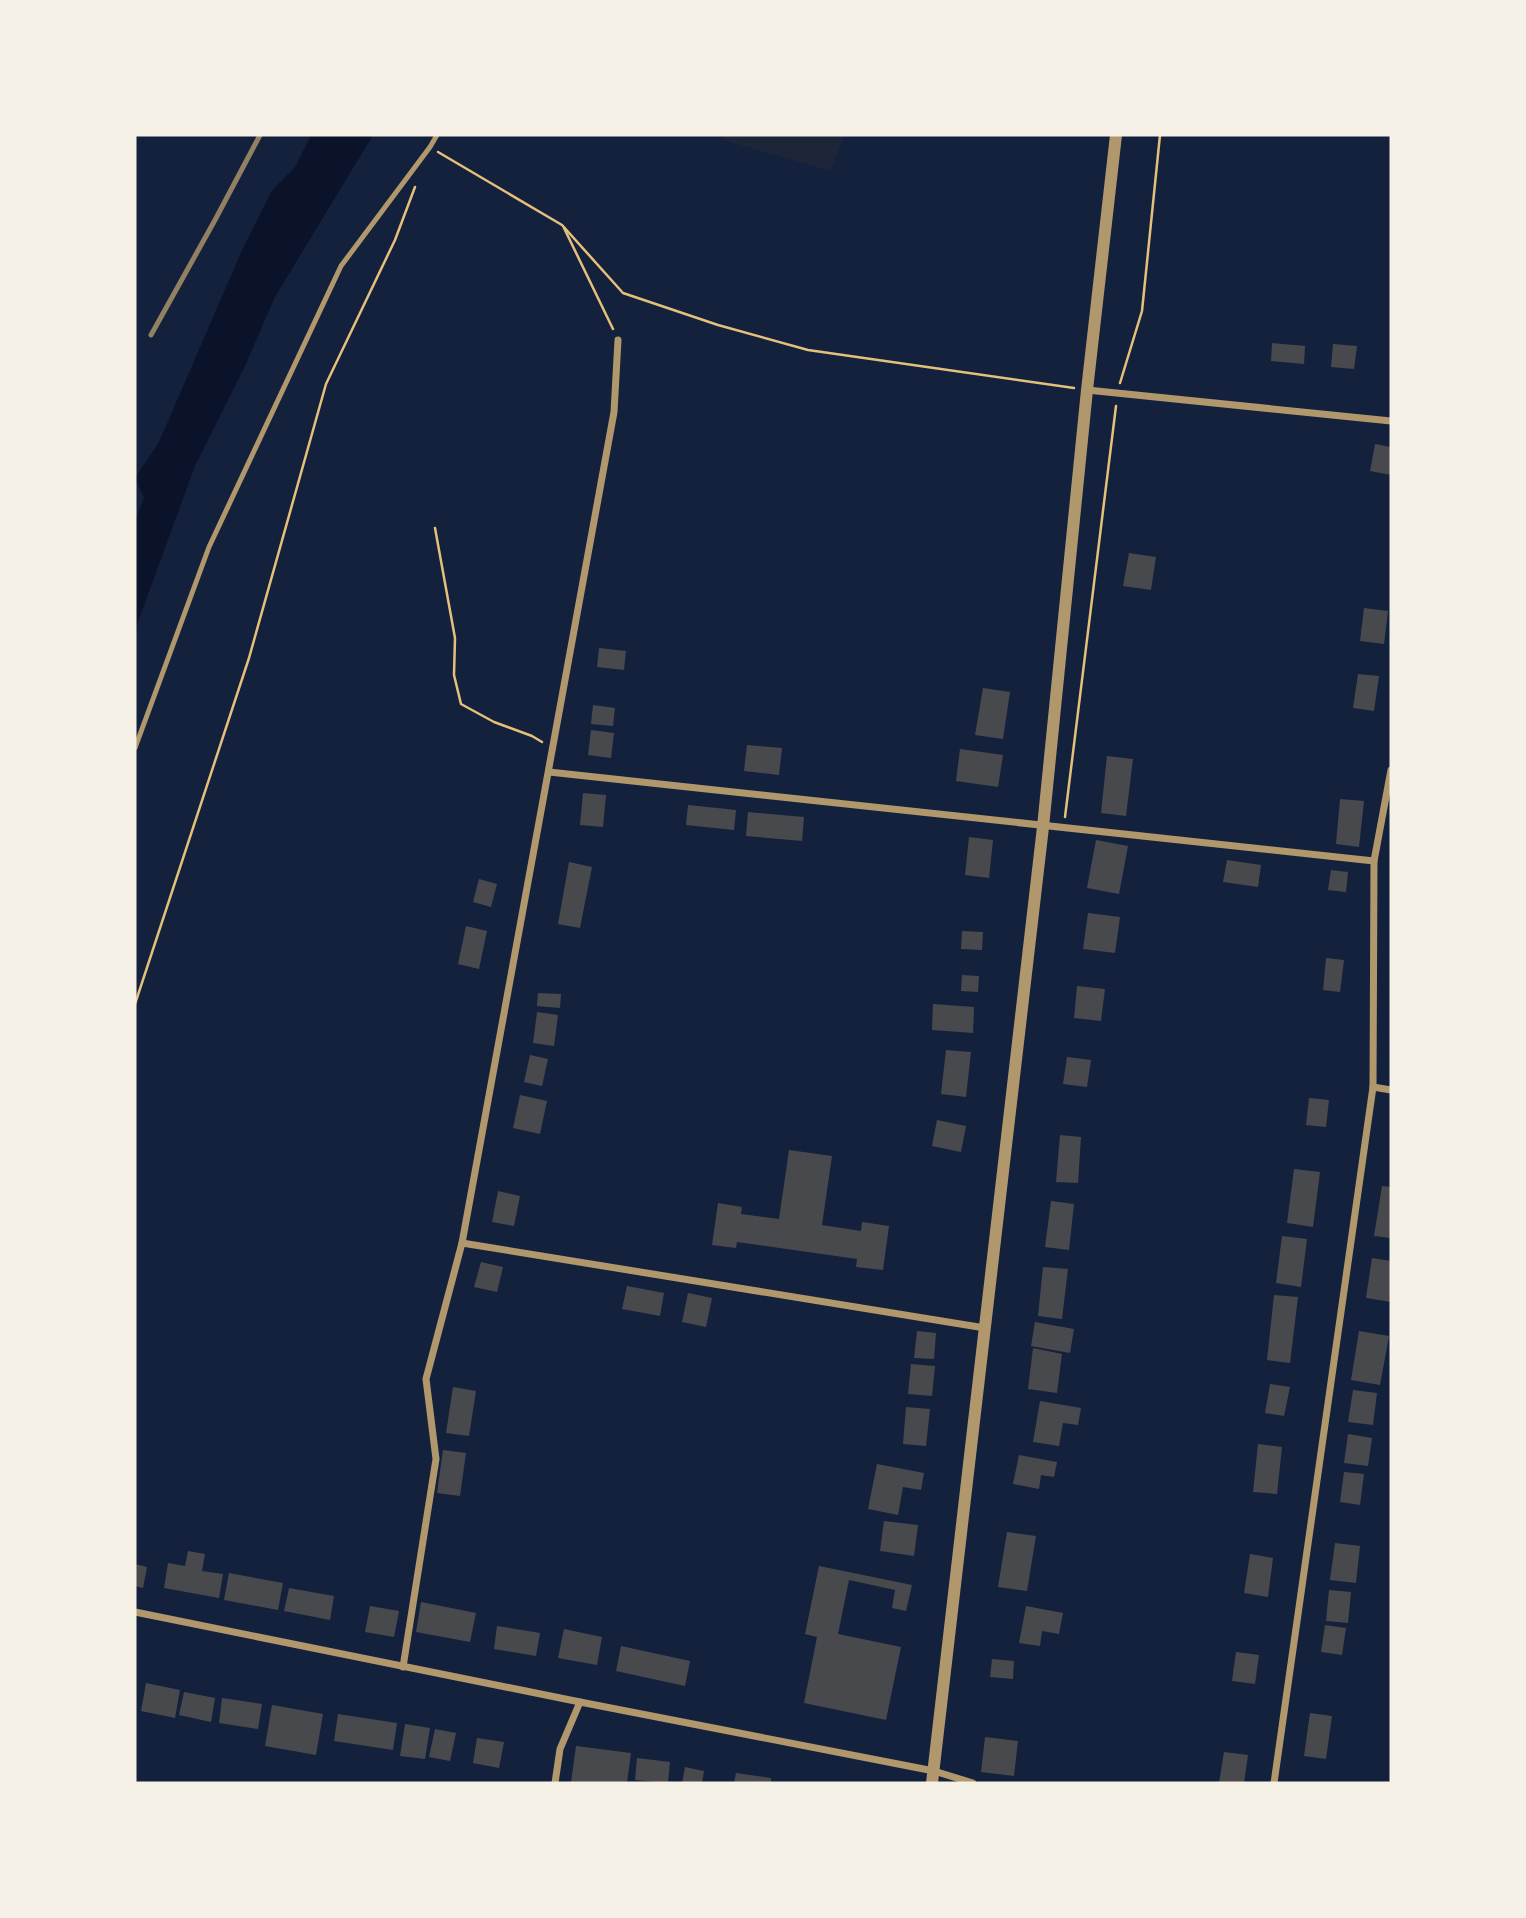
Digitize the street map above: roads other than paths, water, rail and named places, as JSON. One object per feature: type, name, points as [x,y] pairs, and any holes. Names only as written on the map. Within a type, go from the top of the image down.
[{"type":"street","points":[[933,1777],[1044,827],[1087,390],[1116,135]]},
{"type":"street","points":[[403,1667],[436,1459],[426,1379],[462,1243],[550,772],[614,412],[618,340]]},
{"type":"street","points":[[1087,390],[1391,421]]},
{"type":"street","points":[[1274,1783],[1373,1087],[1374,861],[1391,770]]},
{"type":"street","points":[[550,772],[1374,861]]},
{"type":"street","points":[[1373,1087],[1391,1090]]},
{"type":"street","points":[[462,1243],[985,1328]]},
{"type":"street","points":[[135,1612],[933,1777],[973,1783]]},
{"type":"street","points":[[555,1783],[560,1749],[580,1702]]},
{"type":"lane","points":[[135,748],[209,547],[341,266],[437,135]]},
{"type":"railway","points":[[151,335],[260,135]]}]
